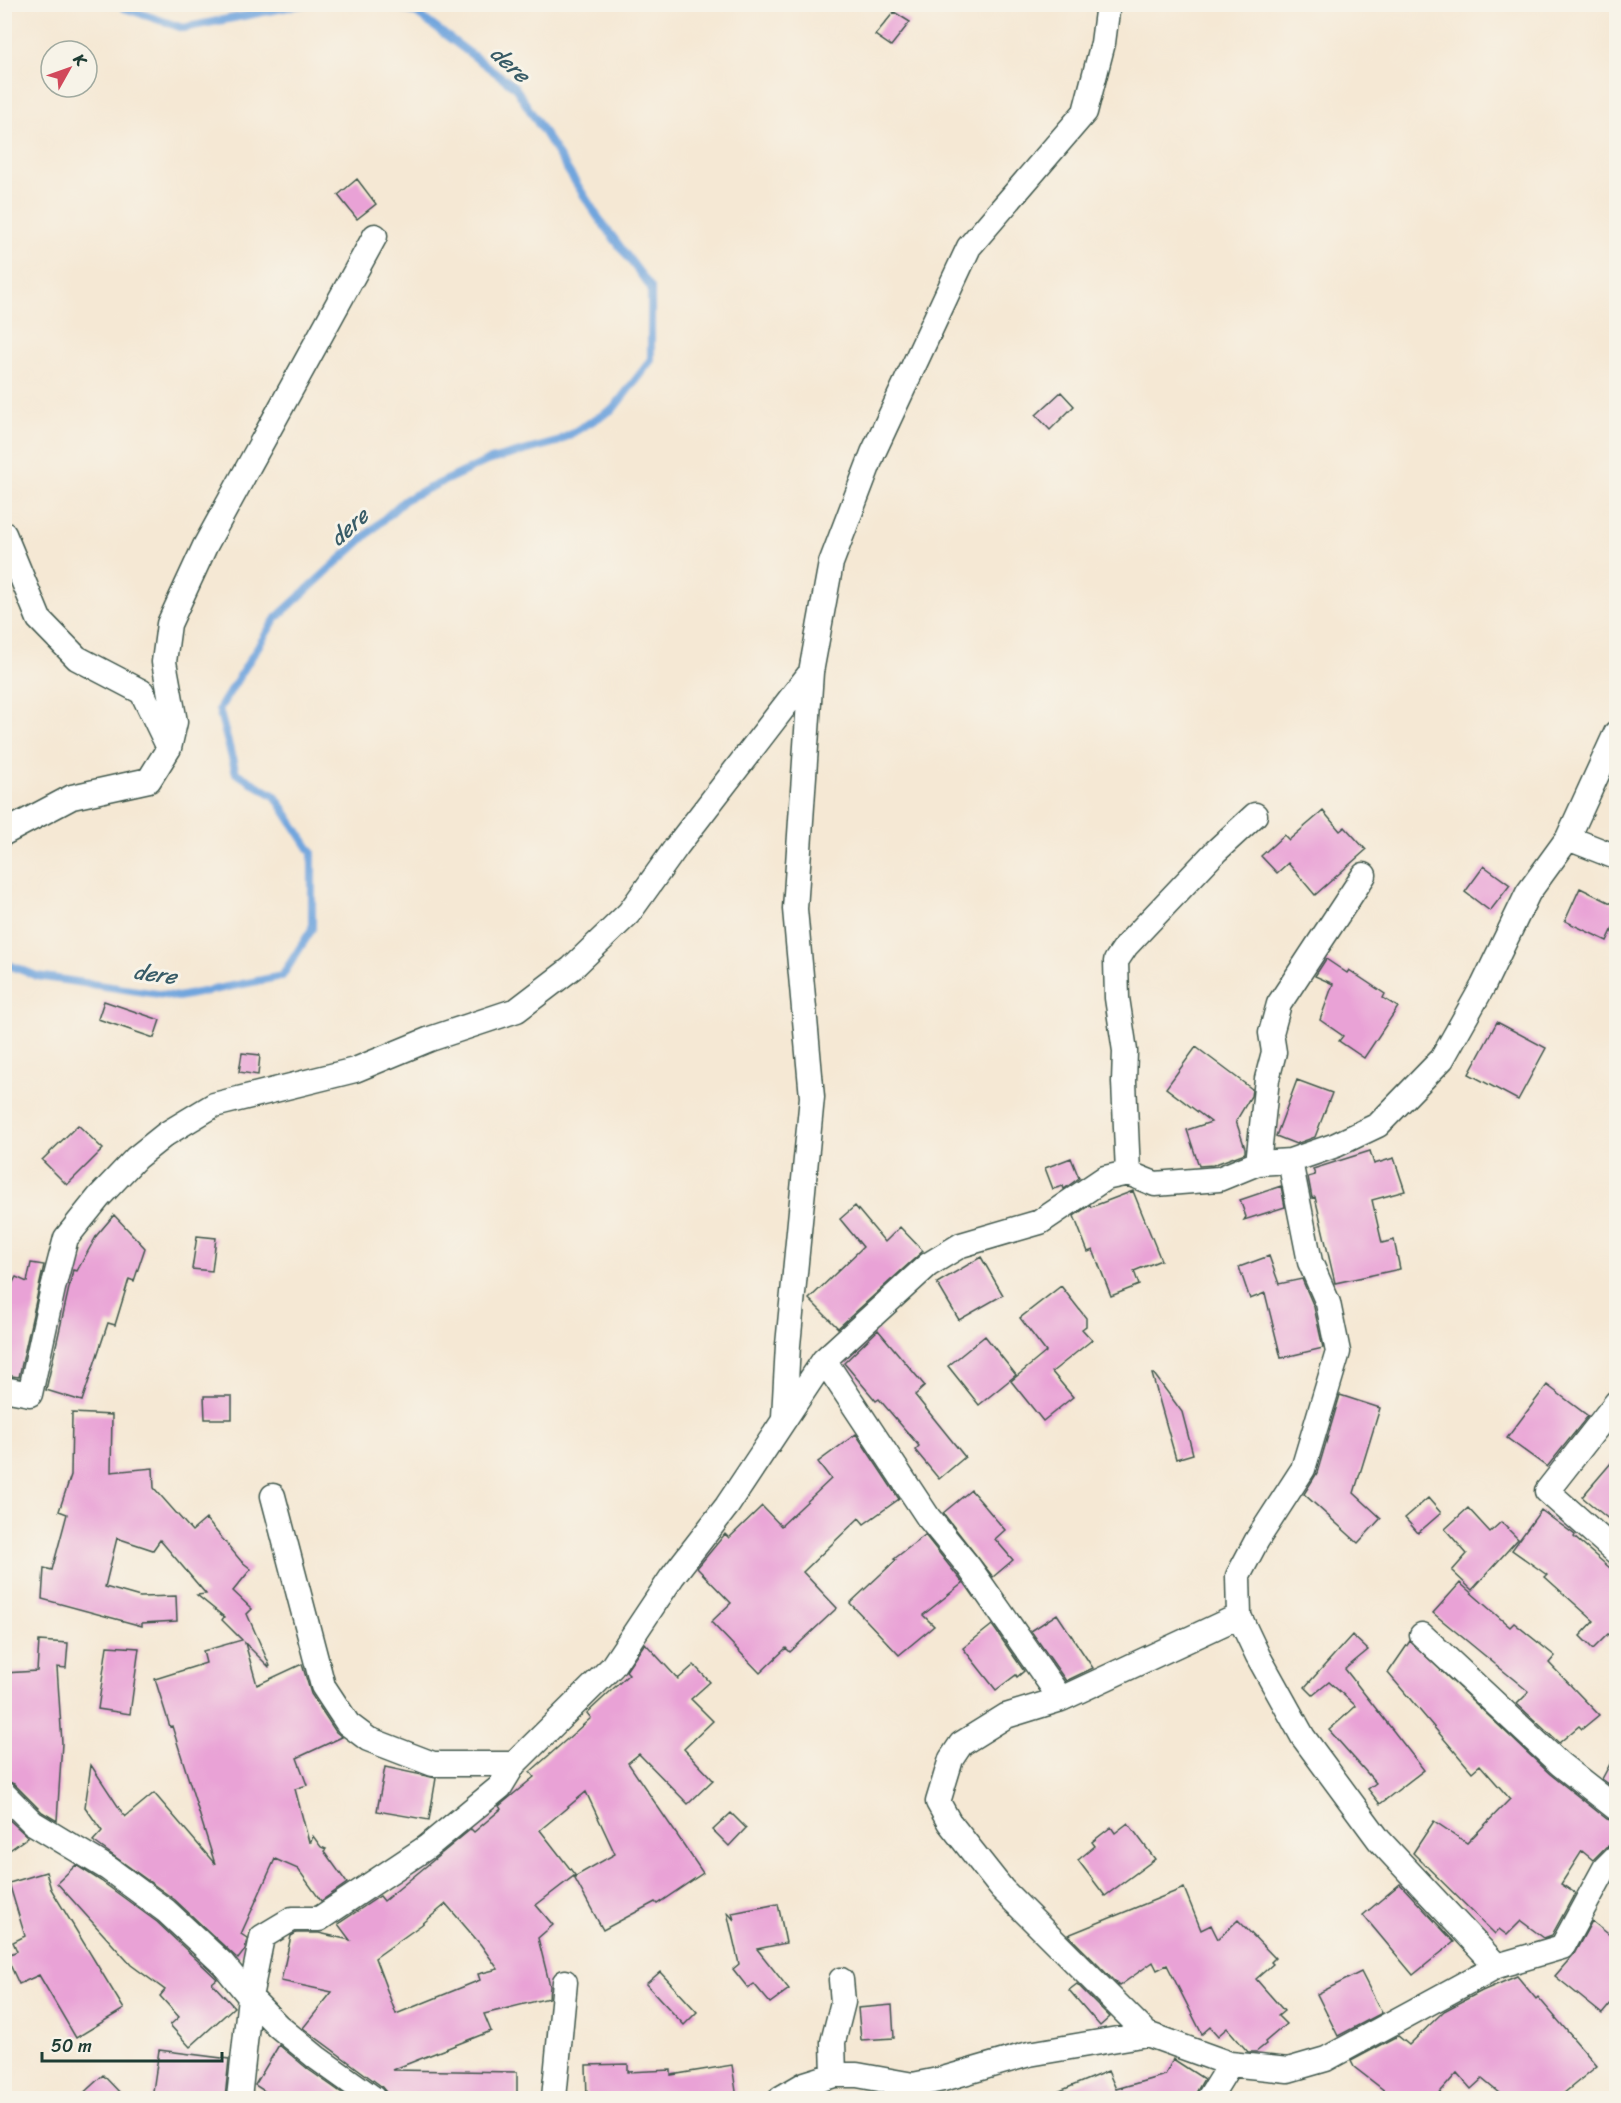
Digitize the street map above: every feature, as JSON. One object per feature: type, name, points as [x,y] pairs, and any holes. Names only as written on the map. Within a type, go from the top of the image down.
[{"type":"street","points":[[784,1417],[788,1345],[812,1097],[795,909],[811,672],[831,563],[873,453],[969,247],[1085,112],[1103,44],[1108,4]]},
{"type":"street","points":[[4,832],[72,797],[149,780],[169,748],[175,722],[164,662],[169,624],[205,546],[375,236]]},
{"type":"street","points":[[4,534],[39,619],[77,658],[142,692],[169,748]]},
{"type":"street","points":[[4,1389],[30,1394],[66,1238],[99,1197],[136,1158],[166,1134],[214,1105],[355,1070],[430,1039],[517,1010],[572,968],[629,913],[677,846],[811,672]]},
{"type":"street","points":[[239,2098],[250,1997],[262,1937],[292,1919],[319,1919],[427,1847],[500,1787],[514,1764],[612,1667],[672,1576],[727,1506],[824,1360],[928,1265],[961,1245],[1040,1222],[1105,1178],[1128,1173],[1155,1184],[1219,1179],[1258,1163],[1290,1161],[1336,1145],[1378,1125],[1442,1059],[1483,987],[1528,892],[1568,838],[1617,733]]},
{"type":"street","points":[[1128,1173],[1125,1051],[1117,998],[1116,961],[1126,946],[1216,851],[1255,815]]},
{"type":"street","points":[[1568,838],[1617,857]]},
{"type":"street","points":[[1258,1163],[1267,1079],[1274,1052],[1271,1033],[1279,1004],[1364,875]]},
{"type":"street","points":[[1290,1161],[1311,1262],[1328,1304],[1338,1352],[1303,1469],[1257,1540],[1238,1576],[1239,1616],[1258,1656],[1310,1747],[1379,1840],[1497,1966]]},
{"type":"street","points":[[824,1360],[928,1517],[969,1567],[1061,1699]]},
{"type":"street","points":[[1617,1403],[1547,1491],[1617,1552]]},
{"type":"street","points":[[273,1496],[323,1686],[348,1724],[368,1739],[433,1764],[514,1764]]},
{"type":"street","points":[[1239,1616],[1061,1699],[1006,1716],[961,1744],[951,1759],[938,1802],[949,1822],[1002,1889],[1147,2034],[1230,2064],[1288,2070],[1326,2059],[1497,1966],[1562,1947],[1605,1868],[1617,1857]]},
{"type":"street","points":[[1422,1635],[1560,1764],[1617,1808]]},
{"type":"street","points":[[4,1794],[33,1823],[109,1869],[166,1911],[223,1964],[278,2026],[317,2058],[373,2098]]},
{"type":"street","points":[[824,2085],[843,2002],[841,1980]]},
{"type":"street","points":[[554,2098],[565,1982]]},
{"type":"street","points":[[781,2098],[805,2084],[824,2085],[857,2075],[913,2085],[1029,2055],[1147,2034]]},
{"type":"street","points":[[1209,2098],[1230,2064]]},
{"type":"building","points":[[894,12],[910,22],[891,46],[875,35]]},
{"type":"building","points":[[357,179],[376,204],[357,219],[338,195]]},
{"type":"building","points":[[1061,392],[1074,406],[1050,430],[1036,415]]},
{"type":"building","points":[[1323,811],[1340,831],[1345,827],[1366,850],[1315,895],[1288,863],[1277,873],[1261,856],[1284,835],[1289,840]]},
{"type":"building","points":[[1484,866],[1510,885],[1490,911],[1465,892]]},
{"type":"building","points":[[1580,888],[1617,906],[1617,920],[1607,941],[1565,921]]},
{"type":"building","points":[[1326,959],[1347,973],[1349,970],[1385,994],[1383,998],[1398,1007],[1364,1058],[1339,1041],[1343,1036],[1320,1020],[1333,984],[1315,976]]},
{"type":"building","points":[[104,1001],[160,1020],[154,1038],[98,1019]]},
{"type":"building","points":[[1497,1022],[1546,1048],[1518,1100],[1469,1074]]},
{"type":"building","points":[[1196,1047],[1252,1089],[1251,1096],[1236,1121],[1245,1153],[1213,1165],[1199,1166],[1187,1130],[1211,1122],[1166,1088]]},
{"type":"building","points":[[242,1053],[260,1055],[258,1075],[239,1072]]},
{"type":"building","points":[[1297,1080],[1332,1093],[1315,1137],[1296,1144],[1276,1136]]},
{"type":"building","points":[[78,1125],[103,1149],[67,1185],[42,1160]]},
{"type":"building","points":[[1370,1151],[1374,1164],[1394,1158],[1405,1191],[1372,1200],[1382,1243],[1394,1240],[1400,1269],[1335,1283],[1315,1197],[1312,1198],[1308,1177],[1315,1175],[1313,1169]]},
{"type":"building","points":[[1071,1158],[1079,1178],[1064,1189],[1063,1186],[1053,1189],[1045,1168]]},
{"type":"building","points":[[1281,1186],[1285,1207],[1244,1220],[1246,1217],[1240,1200]]},
{"type":"building","points":[[1133,1191],[1161,1260],[1134,1271],[1139,1285],[1111,1296],[1093,1250],[1088,1252],[1074,1216],[1090,1205],[1091,1207]]},
{"type":"building","points":[[855,1206],[885,1242],[900,1227],[923,1251],[838,1328],[809,1299],[863,1247],[840,1219]]},
{"type":"building","points":[[114,1215],[145,1248],[134,1281],[129,1279],[115,1325],[108,1323],[82,1401],[46,1390],[73,1270],[77,1271],[97,1235]]},
{"type":"building","points":[[197,1236],[216,1238],[212,1271],[192,1269]]},
{"type":"building","points":[[1269,1256],[1279,1284],[1302,1279],[1314,1307],[1323,1348],[1281,1358],[1265,1293],[1250,1299],[1239,1267]]},
{"type":"building","points":[[981,1257],[1003,1295],[959,1320],[937,1283]]},
{"type":"building","points":[[31,1263],[44,1265],[19,1377],[5,1375],[4,1299],[16,1277],[27,1282]]},
{"type":"building","points":[[1061,1286],[1086,1318],[1086,1326],[1082,1329],[1092,1340],[1052,1372],[1073,1397],[1043,1421],[1011,1381],[1046,1352],[1020,1318]]},
{"type":"building","points":[[878,1330],[925,1386],[915,1395],[965,1457],[939,1479],[915,1450],[919,1446],[879,1399],[876,1401],[844,1363]]},
{"type":"building","points":[[985,1336],[1016,1375],[979,1405],[948,1366]]},
{"type":"building","points":[[1152,1374],[1182,1412],[1193,1454],[1176,1459]]},
{"type":"building","points":[[1547,1385],[1588,1416],[1547,1467],[1507,1438]]},
{"type":"building","points":[[1340,1395],[1380,1408],[1354,1493],[1381,1518],[1358,1543],[1304,1494],[1317,1473]]},
{"type":"building","points":[[204,1396],[232,1396],[232,1419],[205,1419]]},
{"type":"building","points":[[72,1413],[112,1415],[111,1472],[153,1468],[154,1488],[192,1531],[206,1519],[241,1561],[251,1569],[233,1591],[252,1609],[247,1614],[270,1666],[245,1643],[257,1685],[302,1664],[311,1694],[336,1732],[342,1737],[297,1758],[307,1785],[295,1789],[309,1842],[313,1836],[321,1847],[326,1849],[324,1851],[347,1883],[321,1901],[298,1869],[275,1859],[241,1934],[247,1938],[245,1950],[238,1959],[175,1900],[93,1841],[102,1831],[85,1807],[91,1765],[125,1817],[154,1793],[215,1864],[155,1679],[206,1663],[203,1651],[242,1640],[222,1620],[224,1617],[197,1595],[206,1594],[160,1540],[153,1550],[117,1538],[105,1587],[140,1597],[176,1596],[177,1621],[142,1623],[142,1626],[42,1599],[44,1568],[52,1570],[67,1514],[59,1511],[71,1475]]},
{"type":"building","points":[[856,1434],[899,1499],[864,1524],[859,1518],[803,1572],[837,1608],[790,1652],[786,1648],[760,1673],[711,1622],[731,1603],[697,1568],[725,1534],[729,1538],[762,1506],[781,1526],[831,1479],[818,1462]]},
{"type":"building","points":[[1617,1456],[1617,1526],[1582,1497]]},
{"type":"building","points":[[971,1490],[1005,1530],[995,1539],[1013,1560],[993,1577],[943,1513]]},
{"type":"building","points":[[1428,1498],[1441,1513],[1418,1533],[1405,1518]]},
{"type":"building","points":[[1468,1508],[1490,1532],[1501,1522],[1518,1539],[1472,1590],[1452,1571],[1467,1554],[1445,1529]]},
{"type":"building","points":[[1541,1510],[1575,1535],[1574,1537],[1617,1574],[1617,1641],[1608,1634],[1593,1649],[1580,1636],[1594,1621],[1545,1577],[1547,1575],[1512,1550]]},
{"type":"building","points":[[925,1535],[963,1583],[923,1615],[934,1626],[899,1655],[850,1603],[896,1560],[894,1559]]},
{"type":"building","points":[[1460,1583],[1510,1627],[1514,1623],[1555,1656],[1549,1663],[1599,1715],[1582,1729],[1579,1726],[1559,1743],[1517,1704],[1529,1692],[1433,1613]]},
{"type":"building","points":[[1057,1614],[1093,1668],[1066,1681],[1031,1631]]},
{"type":"building","points":[[992,1625],[1024,1671],[996,1690],[963,1648]]},
{"type":"building","points":[[1352,1635],[1368,1650],[1345,1669],[1424,1770],[1380,1804],[1368,1789],[1376,1783],[1329,1730],[1356,1706],[1329,1682],[1313,1695],[1305,1687]]},
{"type":"building","points":[[39,1641],[68,1643],[66,1668],[57,1667],[62,1743],[57,1821],[42,1812],[14,1784],[4,1780],[4,1673],[37,1671]]},
{"type":"building","points":[[1410,1641],[1550,1774],[1607,1819],[1617,1822],[1617,1843],[1606,1847],[1593,1860],[1582,1851],[1561,1884],[1575,1893],[1552,1935],[1544,1938],[1521,1921],[1507,1935],[1499,1929],[1495,1934],[1413,1853],[1434,1821],[1467,1843],[1510,1799],[1480,1765],[1472,1772],[1388,1673]]},
{"type":"building","points":[[645,1643],[678,1679],[694,1665],[710,1682],[691,1699],[713,1721],[684,1749],[713,1780],[688,1804],[639,1754],[628,1763],[703,1873],[657,1904],[655,1902],[603,1930],[574,1877],[615,1854],[586,1792],[540,1830],[575,1875],[536,1905],[553,1925],[538,1938],[550,1986],[549,1998],[484,2014],[491,2031],[392,2070],[517,2072],[517,2098],[387,2098],[381,2086],[303,2028],[332,1992],[281,1981],[291,1936],[296,1933],[319,1933],[350,1940],[338,1924],[380,1896],[384,1901],[471,1829],[474,1832],[501,1809],[499,1806],[534,1777],[530,1772],[591,1718],[587,1713],[629,1674],[626,1671]],"holes":[[[446,1904],[498,1969],[478,1974],[480,1980],[396,2014],[375,1958]]]},
{"type":"building","points":[[107,1646],[139,1648],[130,1714],[98,1709]]},
{"type":"building","points":[[1617,1751],[1617,1790],[1602,1779]]},
{"type":"building","points":[[385,1767],[436,1778],[429,1820],[377,1811]]},
{"type":"building","points":[[731,1813],[746,1828],[729,1846],[713,1830]]},
{"type":"building","points":[[4,1815],[28,1837],[4,1854]]},
{"type":"building","points":[[1128,1823],[1155,1859],[1105,1896],[1078,1860],[1095,1846],[1092,1842],[1111,1827],[1115,1833]]},
{"type":"building","points":[[76,1865],[157,1922],[217,1979],[212,1983],[234,2007],[190,2047],[170,2025],[179,2017],[160,1996],[165,1990],[131,1965],[57,1883]]},
{"type":"building","points":[[46,1872],[51,1889],[124,2009],[76,2038],[39,1975],[19,1984],[6,1956],[17,1951],[13,1942],[25,1936],[9,1883]]},
{"type":"building","points":[[1400,1884],[1454,1942],[1413,1975],[1363,1915]]},
{"type":"building","points":[[1184,1888],[1201,1930],[1211,1925],[1218,1939],[1238,1920],[1275,1958],[1271,1962],[1273,1964],[1256,1979],[1284,2011],[1278,2016],[1286,2024],[1256,2052],[1248,2052],[1227,2028],[1218,2036],[1210,2027],[1202,2034],[1167,1965],[1157,1970],[1153,1962],[1119,1986],[1068,1935]]},
{"type":"building","points":[[778,1904],[786,1943],[757,1949],[789,1989],[770,2003],[754,1984],[748,1988],[733,1969],[739,1964],[727,1912],[734,1920],[732,1913]]},
{"type":"building","points":[[1592,1921],[1617,1941],[1617,1996],[1602,2014],[1555,1976],[1574,1954]]},
{"type":"building","points":[[660,1972],[697,2012],[684,2025],[646,1984]]},
{"type":"building","points":[[1361,1972],[1382,2013],[1338,2036],[1317,1994]]},
{"type":"building","points":[[1517,1976],[1597,2066],[1558,2098],[1505,2098],[1482,2079],[1471,2089],[1457,2073],[1435,2098],[1394,2098],[1354,2067],[1351,2061],[1398,2036],[1409,2045],[1444,2011]]},
{"type":"building","points":[[1077,1984],[1110,2017],[1100,2026],[1069,1990]]},
{"type":"building","points":[[892,2005],[894,2038],[861,2040],[858,2008]]},
{"type":"building","points":[[279,2045],[309,2070],[349,2098],[275,2098],[255,2085]]},
{"type":"building","points":[[159,2050],[229,2059],[225,2098],[152,2098]]},
{"type":"building","points":[[1173,2059],[1204,2079],[1195,2098],[1043,2098],[1108,2071],[1116,2089],[1165,2075]]},
{"type":"building","points":[[628,2064],[628,2072],[671,2070],[671,2075],[732,2065],[737,2098],[587,2098],[586,2065]]},
{"type":"building","points":[[103,2075],[125,2098],[78,2098]]},
{"type":"waterway","name":"dere","points":[[121,4],[124,8],[183,28],[304,4]]},
{"type":"waterway","name":"dere","points":[[4,963],[37,976],[178,997],[282,976],[312,929],[312,853],[275,796],[236,773],[219,709],[276,618],[406,499],[487,461],[557,442],[613,409],[651,360],[651,288],[597,216],[515,87],[416,13],[388,4]]}]
